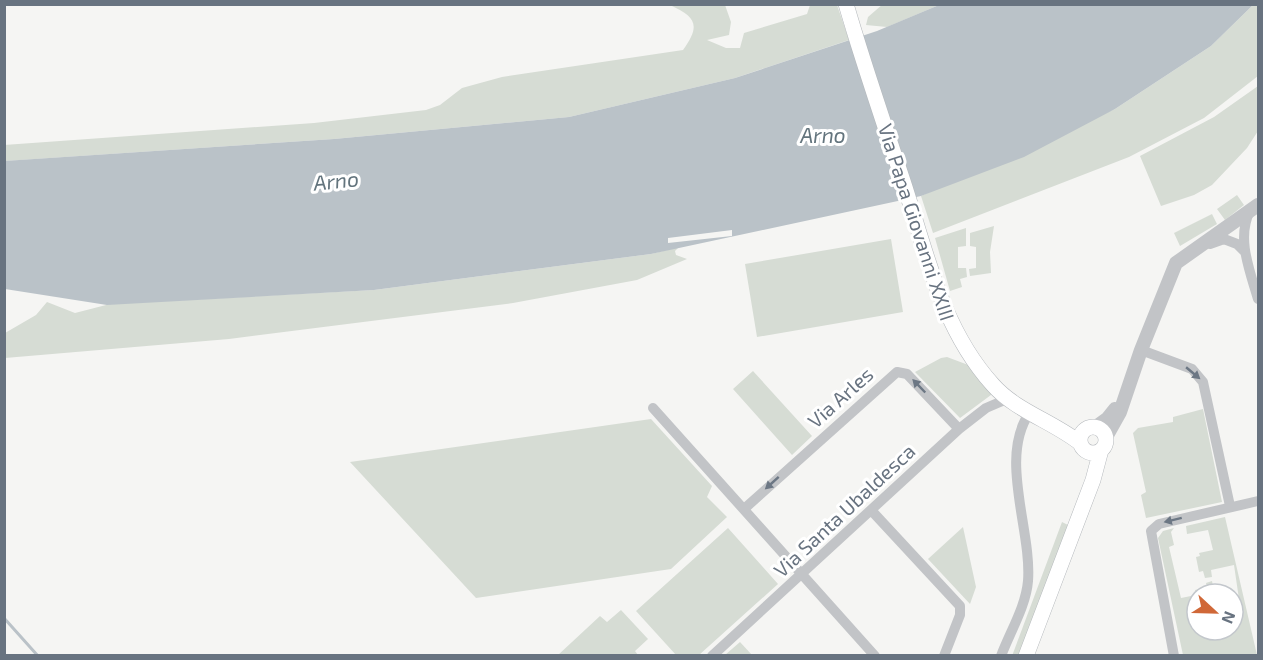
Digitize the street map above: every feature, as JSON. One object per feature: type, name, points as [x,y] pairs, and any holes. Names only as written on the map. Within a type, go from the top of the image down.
[{"type":"main road","name":"Via Papa Giovanni XXIII","points":[[846,4],[915,219],[958,339],[980,370],[1007,399],[1048,421],[1092,439]]},
{"type":"main road","points":[[1026,656],[1087,490],[1092,439]]},
{"type":"street","points":[[1092,439],[1122,399],[1176,263],[1254,208]]},
{"type":"street","points":[[1254,208],[1243,230],[1258,298]]},
{"type":"street","points":[[1192,251],[1224,239],[1241,247],[1247,255]]},
{"type":"street","points":[[1141,350],[1192,369],[1203,382],[1230,506]]},
{"type":"street","name":"Via Arles","points":[[744,509],[897,372],[907,374],[959,429]]},
{"type":"street","name":"Via Santa Ubaldesca","points":[[712,656],[959,429],[986,408],[1007,399]]},
{"type":"street","points":[[653,408],[875,656]]},
{"type":"street","points":[[1001,656],[1027,586],[1017,460],[1019,433],[1030,412]]},
{"type":"street","points":[[1174,656],[1150,531],[1159,524],[1258,501]]},
{"type":"street","points":[[871,510],[960,606],[960,615],[944,656]]},
{"type":"shaded area","points":[[883,4],[939,5],[887,27],[866,25],[868,17]]},
{"type":"shaded area","points":[[670,5],[725,5],[731,22],[729,35],[707,40],[726,48],[740,48],[744,33],[807,14],[810,5],[837,5],[849,40],[735,78],[569,117],[334,139],[5,161],[4,145],[314,123],[426,110],[440,105],[462,88],[502,77],[683,50],[692,34],[693,23],[686,14]]},
{"type":"shaded area","points":[[1253,5],[1258,5],[1258,76],[1204,118],[1129,157],[933,233],[921,196],[1115,109],[1211,46]]},
{"type":"shaded area","points":[[1258,86],[1258,131],[1247,148],[1212,185],[1194,195],[1161,206],[1140,156],[1214,117]]},
{"type":"shaded area","points":[[1237,195],[1244,205],[1225,220],[1217,209]]},
{"type":"shaded area","points":[[1212,214],[1217,224],[1180,246],[1174,233]]},
{"type":"shaded area","points":[[994,226],[990,252],[991,273],[970,276],[969,269],[976,268],[976,247],[970,246],[970,233]]},
{"type":"shaded area","points":[[966,228],[966,246],[958,247],[958,268],[966,268],[967,277],[960,279],[962,287],[950,291],[935,238]]},
{"type":"shaded area","points":[[891,239],[903,312],[757,337],[745,264]]},
{"type":"shaded area","points":[[679,247],[675,251],[676,255],[687,259],[637,280],[513,303],[229,339],[5,358],[5,333],[36,315],[47,302],[75,313],[110,304],[374,290],[651,254]]},
{"type":"shaded area","points":[[947,357],[971,366],[995,392],[960,418],[915,372]]},
{"type":"shaded area","points":[[753,371],[812,436],[792,455],[733,389]]},
{"type":"shaded area","points":[[1203,409],[1222,502],[1146,518],[1141,495],[1146,492],[1133,433],[1138,428],[1173,422],[1173,417]]},
{"type":"shaded area","points":[[651,419],[712,486],[707,497],[727,517],[671,569],[476,598],[350,462]]},
{"type":"shaded area","points":[[1225,517],[1240,582],[1236,582],[1234,565],[1211,570],[1212,577],[1205,578],[1203,571],[1199,572],[1196,557],[1200,556],[1199,553],[1213,550],[1208,530],[1187,534],[1186,526]]},
{"type":"shaded area","points":[[1062,522],[1068,525],[1020,655],[1012,656]]},
{"type":"shaded area","points":[[963,527],[976,587],[970,604],[928,559]]},
{"type":"shaded area","points":[[728,528],[778,584],[699,655],[676,655],[636,611]]},
{"type":"shaded area","points":[[1174,528],[1171,532],[1174,545],[1169,547],[1181,598],[1185,597],[1185,642],[1245,642],[1245,603],[1257,655],[1183,655],[1158,538],[1163,531]]},
{"type":"shaded area","points":[[621,610],[648,639],[635,651],[638,655],[558,655],[600,616],[607,622]]},
{"type":"shaded area","points":[[740,642],[752,655],[725,655]]},
{"type":"water","name":"Arno","points":[[939,5],[1253,5],[1211,46],[1115,109],[1024,157],[921,196],[651,254],[374,290],[107,305],[5,289],[4,161],[334,139],[569,117],[735,78],[877,31]]},
{"type":"pier","points":[[732,230],[732,236],[668,243],[668,238]]},
{"type":"waterway","points":[[4,618],[38,656]]}]
